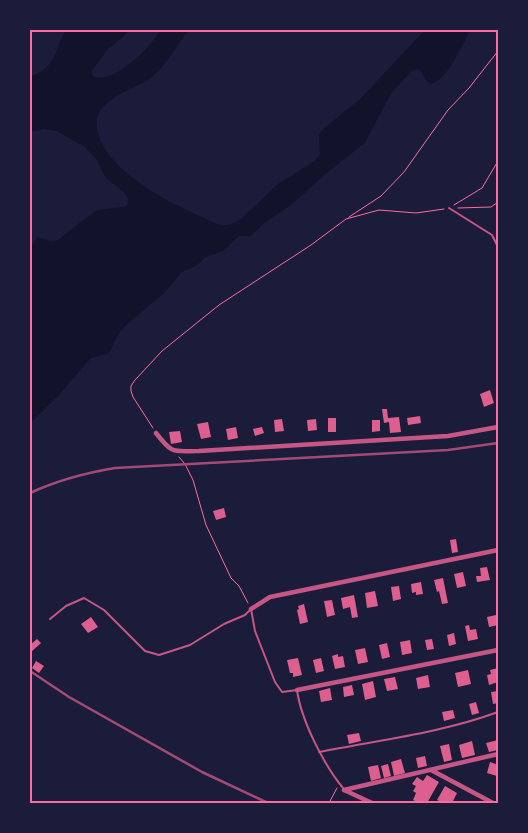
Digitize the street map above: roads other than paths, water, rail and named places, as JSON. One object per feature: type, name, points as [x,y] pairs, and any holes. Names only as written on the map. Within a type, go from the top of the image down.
[{"type":"street","points":[[156,433],[166,446],[174,451],[290,446],[438,436],[498,427]]},
{"type":"street","points":[[251,609],[270,598],[498,550]]},
{"type":"street","points":[[297,690],[498,650]]},
{"type":"street","points":[[344,790],[498,754]]},
{"type":"street","points":[[431,770],[493,803]]},
{"type":"street","points":[[344,790],[372,803]]},
{"type":"lane","points":[[450,208],[492,236],[498,247]]},
{"type":"lane","points":[[50,619],[66,606],[84,598],[104,610],[145,651],[159,655],[190,645],[224,624],[245,615],[251,609]]},
{"type":"lane","points":[[251,609],[255,631],[275,682],[282,692],[297,690],[298,702],[319,752],[344,790]]},
{"type":"lane","points":[[319,752],[433,730],[498,712]]},
{"type":"railway","points":[[30,493],[51,484],[115,468],[448,450],[498,443]]},
{"type":"railway","points":[[30,671],[69,697],[202,772],[268,803]]}]
